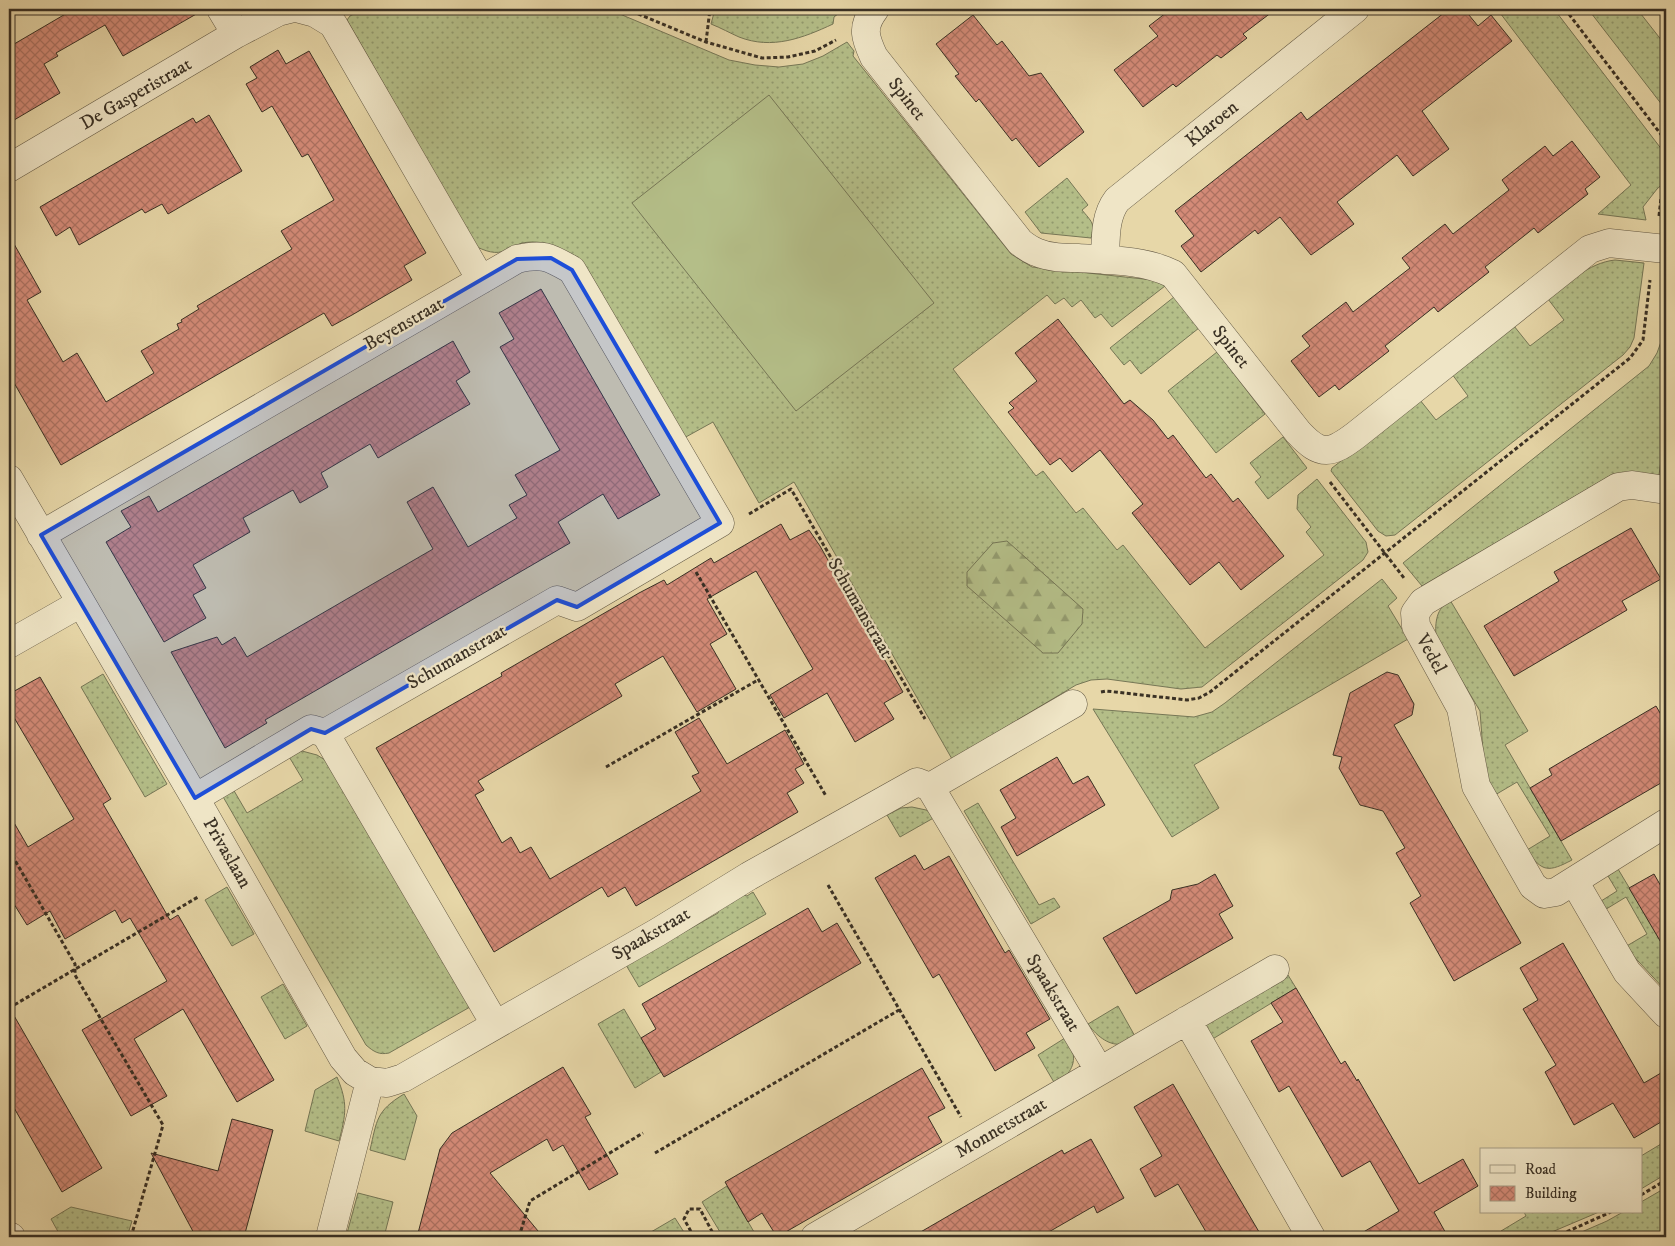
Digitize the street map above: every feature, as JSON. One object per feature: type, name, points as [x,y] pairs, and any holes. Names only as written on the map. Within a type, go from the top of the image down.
[{"type":"street","points":[[220,9],[236,34],[278,12],[290,9]]},
{"type":"street","points":[[300,9],[315,13],[333,24],[481,280],[517,259],[534,255],[551,258],[572,270],[720,523]]},
{"type":"street","name":"Klaroen","points":[[1104,260],[1110,208],[1117,200],[1355,9]]},
{"type":"street","name":"Spinet","points":[[870,17],[866,41],[874,57],[1020,242],[1035,252],[1049,257],[1149,265],[1162,268],[1173,274],[1298,432],[1308,443],[1321,449],[1334,450],[1356,435],[1590,249],[1609,243],[1660,249]]},
{"type":"street","name":"De Gasperistraat","points":[[9,168],[236,34]]},
{"type":"street","name":"Beyenstraat","points":[[41,535],[481,280]]},
{"type":"street","name":"Privaslaan","points":[[9,479],[195,798],[343,1058],[355,1072],[370,1082]]},
{"type":"street","points":[[1423,602],[1618,487],[1632,485],[1666,490]]},
{"type":"street","name":"Schumanstraat","points":[[195,798],[311,729],[325,733],[557,600],[577,607],[720,523]]},
{"type":"street","points":[[9,644],[81,602]]},
{"type":"street","name":"Vedel","points":[[1423,602],[1415,613],[1416,626],[1461,708],[1476,786],[1533,886],[1544,894],[1556,892],[1666,823]]},
{"type":"street","name":"Spaakstraat","points":[[930,787],[1073,704]]},
{"type":"street","points":[[325,733],[495,1024]]},
{"type":"street","name":"Spaakstraat","points":[[370,1082],[387,1083],[403,1078],[658,932],[749,876],[917,782],[930,787],[1099,1070]]},
{"type":"street","points":[[1574,881],[1627,972],[1666,1014]]},
{"type":"street","name":"Monnetstraat","points":[[815,1237],[1275,969]]},
{"type":"street","points":[[1187,1020],[1311,1237]]},
{"type":"street","points":[[330,1237],[370,1082]]},
{"type":"path","points":[[626,9],[706,42],[762,58],[788,57],[815,51],[870,17]]},
{"type":"path","points":[[706,42],[710,9]]},
{"type":"path","points":[[1565,9],[1666,141]]},
{"type":"path","points":[[1073,704],[1091,694],[1106,690],[1187,700],[1199,698],[1210,692],[1386,554],[1630,358],[1642,340],[1660,249]]},
{"type":"path","points":[[1326,476],[1423,602]]},
{"type":"path","name":"Schumanstraat","points":[[720,523],[729,526],[791,489],[925,719]]},
{"type":"path","points":[[681,546],[842,825]]},
{"type":"path","points":[[606,767],[758,680]]},
{"type":"path","points":[[9,850],[75,964],[75,975],[163,1124],[131,1237]]},
{"type":"path","points":[[828,886],[976,1142]]},
{"type":"path","points":[[9,1008],[198,897]]},
{"type":"path","points":[[656,1153],[899,1010]]},
{"type":"path","points":[[519,1237],[530,1201],[643,1132]]},
{"type":"path","points":[[1642,1194],[1666,1180]]},
{"type":"path","points":[[694,1237],[684,1219],[689,1209],[700,1209],[716,1237]]},
{"type":"path","points":[[1555,1237],[1607,1214]]},
{"type":"highlighted area","points":[[551,258],[572,270],[720,523],[577,607],[557,600],[325,733],[311,729],[195,798],[41,535],[517,259]]},
{"type":"green space","points":[[363,9],[608,9],[729,60],[779,67],[803,64],[823,56],[847,42],[854,51],[853,56],[1011,254],[1032,267],[1153,280],[1165,286],[1112,327],[1101,314],[1095,318],[1081,300],[1072,307],[1064,298],[1055,304],[1047,295],[953,369],[1036,476],[1043,471],[1076,513],[1083,508],[1117,550],[1123,545],[1205,648],[1324,555],[1306,532],[1311,527],[1297,509],[1298,495],[1317,479],[1366,542],[1368,552],[1363,560],[1202,687],[1181,689],[1107,679],[1091,680],[1076,685],[952,759],[794,482],[759,503],[713,422],[684,438],[588,270],[574,257],[550,245],[532,242],[522,243],[498,252],[490,252],[477,247],[347,20],[350,16]]},
{"type":"green space","points":[[715,9],[844,9],[834,17],[833,24],[822,29],[787,41],[763,42],[739,37],[711,24]]},
{"type":"green space","points":[[1497,9],[1554,9],[1666,155],[1666,181],[1643,207],[1646,220],[1598,214],[1631,185]]},
{"type":"green space","points":[[1588,9],[1637,9],[1666,46],[1666,110]]},
{"type":"green space","points":[[769,95],[934,303],[796,411],[632,203]]},
{"type":"green space","points":[[1067,178],[1088,205],[1082,210],[1093,226],[1091,238],[1041,233],[1025,212]]},
{"type":"green space","points":[[1615,260],[1644,263],[1634,338],[1630,347],[1623,355],[1395,535],[1386,536],[1378,531],[1331,471],[1332,468],[1420,400],[1436,420],[1468,396],[1452,374],[1514,326],[1530,346],[1564,320],[1548,299],[1587,269]]},
{"type":"green space","points":[[1174,297],[1199,328],[1141,374],[1130,360],[1124,365],[1110,348]]},
{"type":"green space","points":[[1666,301],[1666,424],[1659,475],[1630,472],[1613,474],[1422,586],[1403,563],[1649,366],[1657,353],[1662,339]]},
{"type":"green space","points":[[1217,352],[1265,414],[1216,453],[1168,391]]},
{"type":"green space","points":[[1283,437],[1307,468],[1268,499],[1255,482],[1261,477],[1250,463]]},
{"type":"green space","points":[[1007,541],[1083,609],[1082,624],[1058,653],[1043,653],[967,586],[967,572],[993,543]]},
{"type":"green space","points":[[1382,579],[1397,598],[1388,606],[1408,639],[1194,765],[1219,808],[1172,837],[1093,709],[1194,717],[1212,712]]},
{"type":"green space","points":[[1450,600],[1528,731],[1505,745],[1572,860],[1557,867],[1546,868],[1542,866],[1532,858],[1527,850],[1550,836],[1517,782],[1495,795],[1485,778],[1480,711],[1436,637],[1437,616],[1442,607]]},
{"type":"green space","points":[[103,674],[167,784],[145,797],[81,687]]},
{"type":"green space","points":[[302,751],[317,755],[330,763],[470,1007],[389,1053],[382,1054],[366,1045],[222,795],[233,789],[247,813],[303,780],[288,755]]},
{"type":"green space","points":[[978,803],[1039,905],[1054,898],[1060,907],[1031,924],[964,811]]},
{"type":"green space","points":[[912,807],[926,810],[937,816],[900,837],[887,815],[901,808]]},
{"type":"green space","points":[[1618,869],[1666,949],[1666,991],[1625,947],[1647,934],[1626,897],[1603,911],[1598,903],[1617,891],[1608,876]]},
{"type":"green space","points":[[227,887],[254,934],[232,946],[205,900]]},
{"type":"green space","points":[[729,891],[747,896],[753,892],[766,914],[639,987],[626,965],[718,913],[722,895]]},
{"type":"green space","points":[[1288,975],[1296,988],[1211,1040],[1203,1027]]},
{"type":"green space","points":[[283,984],[307,1026],[285,1039],[261,997]]},
{"type":"green space","points":[[1118,1006],[1136,1038],[1123,1044],[1107,1041],[1094,1032],[1088,1024]]},
{"type":"green space","points":[[624,1009],[661,1072],[635,1088],[598,1024]]},
{"type":"green space","points":[[1065,1038],[1073,1053],[1073,1063],[1063,1079],[1055,1084],[1038,1055]]},
{"type":"green space","points":[[337,1077],[343,1094],[345,1109],[339,1141],[305,1131],[315,1090]]},
{"type":"green space","points":[[404,1094],[417,1116],[405,1160],[370,1150],[379,1117],[388,1106]]},
{"type":"green space","points":[[1666,1141],[1666,1174],[1642,1188],[1642,1155]]},
{"type":"green space","points":[[727,1186],[757,1237],[723,1237],[702,1202]]},
{"type":"green space","points":[[1660,1191],[1666,1201],[1666,1237],[1570,1237],[1619,1214],[1642,1214],[1642,1201]]},
{"type":"green space","points":[[358,1193],[393,1202],[384,1237],[346,1237]]},
{"type":"green space","points":[[71,1207],[132,1221],[127,1237],[61,1237],[51,1219]]},
{"type":"green space","points":[[1525,1214],[1594,1214],[1540,1237],[1532,1237],[1528,1232],[1519,1237],[1505,1236],[1501,1231],[1526,1216]]},
{"type":"green space","points":[[675,1218],[687,1237],[654,1237],[651,1232]]},
{"type":"building","points":[[74,9],[205,9],[123,56],[105,25],[56,53],[58,56],[44,64],[60,93],[9,123],[9,47]]},
{"type":"building","points":[[1171,9],[1276,9],[1243,34],[1247,38],[1221,58],[1217,55],[1176,87],[1173,84],[1143,107],[1114,70],[1158,36],[1149,26]]},
{"type":"building","points":[[1449,9],[1464,9],[1478,26],[1491,15],[1512,41],[1422,111],[1449,149],[1413,176],[1397,155],[1337,202],[1354,224],[1311,255],[1280,217],[1258,234],[1255,230],[1201,272],[1181,246],[1194,236],[1175,211],[1301,112],[1307,120]]},
{"type":"building","points":[[973,15],[997,45],[1002,41],[1029,76],[1041,73],[1084,132],[1039,167],[1016,138],[1012,141],[979,99],[976,102],[955,76],[959,74],[936,44]]},
{"type":"building","points":[[278,50],[286,64],[309,51],[426,253],[404,266],[412,280],[332,326],[324,313],[61,465],[9,374],[9,235],[41,292],[27,300],[63,362],[77,353],[106,402],[154,373],[141,351],[179,329],[177,324],[199,309],[197,306],[292,249],[281,231],[334,200],[308,154],[302,157],[272,106],[262,112],[246,84],[257,78],[250,67]]},
{"type":"building","points":[[209,115],[242,171],[168,214],[162,204],[145,213],[142,209],[79,245],[70,227],[56,236],[40,207],[193,118],[196,123]]},
{"type":"building","points":[[1572,141],[1600,177],[1585,189],[1588,194],[1538,233],[1534,228],[1485,267],[1489,272],[1438,312],[1434,307],[1385,346],[1389,351],[1339,390],[1335,385],[1319,397],[1291,361],[1310,346],[1302,336],[1346,302],[1353,312],[1410,268],[1402,258],[1445,224],[1453,234],[1509,190],[1502,180],[1545,146],[1553,156]]},
{"type":"building","points":[[541,289],[660,495],[618,519],[603,494],[558,522],[570,543],[265,720],[267,723],[225,748],[171,652],[217,637],[222,645],[235,637],[247,657],[433,549],[407,502],[433,487],[468,547],[517,518],[509,505],[527,495],[515,475],[560,450],[500,347],[514,339],[499,313]]},
{"type":"building","points":[[1058,319],[1124,404],[1130,400],[1153,420],[1168,439],[1173,435],[1206,478],[1211,474],[1233,502],[1238,498],[1284,556],[1241,590],[1219,562],[1190,585],[1132,513],[1143,504],[1100,450],[1072,472],[1060,458],[1050,465],[1008,412],[1014,408],[1009,403],[1037,381],[1015,353]]},
{"type":"building","points":[[453,341],[470,372],[456,381],[470,404],[378,458],[370,444],[321,473],[328,487],[300,503],[293,490],[243,518],[250,532],[193,565],[206,588],[193,595],[206,618],[164,642],[106,542],[131,527],[121,511],[149,496],[158,512]]},
{"type":"building","points":[[781,524],[790,540],[809,530],[820,546],[903,692],[884,703],[894,719],[855,742],[827,693],[784,718],[770,695],[813,669],[756,571],[707,599],[727,634],[710,644],[736,689],[697,712],[663,656],[615,684],[622,696],[478,781],[484,790],[475,795],[502,843],[511,837],[520,853],[531,847],[550,879],[701,791],[692,776],[699,773],[675,732],[699,718],[727,764],[785,730],[804,764],[795,769],[804,783],[787,793],[798,812],[636,906],[625,887],[608,897],[602,887],[494,952],[376,748],[502,676],[501,673],[639,593],[664,580],[667,585],[711,558],[714,563]]},
{"type":"building","points":[[1631,528],[1661,579],[1622,601],[1627,610],[1514,676],[1484,626],[1559,581],[1554,572]]},
{"type":"building","points":[[1387,672],[1398,675],[1414,704],[1412,715],[1394,725],[1521,943],[1454,981],[1410,903],[1421,896],[1396,853],[1405,848],[1383,811],[1360,805],[1339,768],[1342,757],[1333,755],[1350,693]]},
{"type":"building","points":[[40,677],[111,799],[103,804],[170,920],[178,915],[274,1080],[237,1102],[183,1009],[134,1039],[167,1096],[131,1116],[82,1030],[167,981],[130,918],[122,923],[115,910],[65,939],[50,911],[27,925],[9,896],[9,814],[28,847],[74,819],[9,709],[9,694]]},
{"type":"building","points":[[1656,706],[1666,723],[1666,780],[1561,841],[1530,788],[1552,775],[1549,769]]},
{"type":"building","points":[[1057,757],[1073,784],[1088,776],[1105,805],[1017,856],[1001,827],[1016,818],[1000,790]]},
{"type":"building","points":[[915,855],[924,870],[949,856],[1005,953],[1009,950],[1050,1019],[1026,1033],[1035,1048],[995,1071],[939,974],[933,978],[875,878]]},
{"type":"building","points":[[1215,874],[1233,906],[1219,914],[1233,938],[1136,994],[1103,938],[1170,900],[1172,890],[1198,884]]},
{"type":"building","points":[[1654,874],[1666,895],[1666,951],[1629,888]]},
{"type":"building","points":[[808,908],[822,932],[837,923],[861,963],[664,1077],[641,1038],[656,1029],[642,1004]]},
{"type":"building","points":[[1563,943],[1644,1083],[1666,1070],[1666,1119],[1634,1138],[1613,1103],[1574,1125],[1545,1072],[1556,1065],[1523,1009],[1538,1000],[1520,968]]},
{"type":"building","points":[[1296,988],[1341,1064],[1345,1061],[1357,1081],[1358,1079],[1419,1184],[1463,1159],[1478,1186],[1434,1212],[1448,1237],[1355,1237],[1399,1211],[1370,1161],[1342,1177],[1289,1086],[1279,1092],[1251,1041],[1283,1022],[1271,1003]]},
{"type":"building","points":[[9,1007],[102,1168],[62,1192],[9,1099]]},
{"type":"building","points":[[563,1067],[591,1114],[585,1117],[618,1174],[589,1190],[563,1145],[553,1151],[547,1139],[490,1173],[543,1237],[417,1237],[440,1149],[452,1133]]},
{"type":"building","points":[[922,1068],[945,1108],[928,1117],[942,1142],[777,1237],[762,1213],[748,1222],[725,1182]]},
{"type":"building","points":[[1173,1084],[1262,1237],[1209,1237],[1178,1184],[1155,1197],[1140,1169],[1162,1156],[1134,1107]]},
{"type":"building","points":[[232,1119],[273,1130],[244,1237],[196,1237],[151,1153],[218,1171]]},
{"type":"building","points":[[1091,1139],[1124,1198],[1097,1213],[1094,1206],[1040,1237],[912,1237],[1062,1150],[1064,1154]]}]
